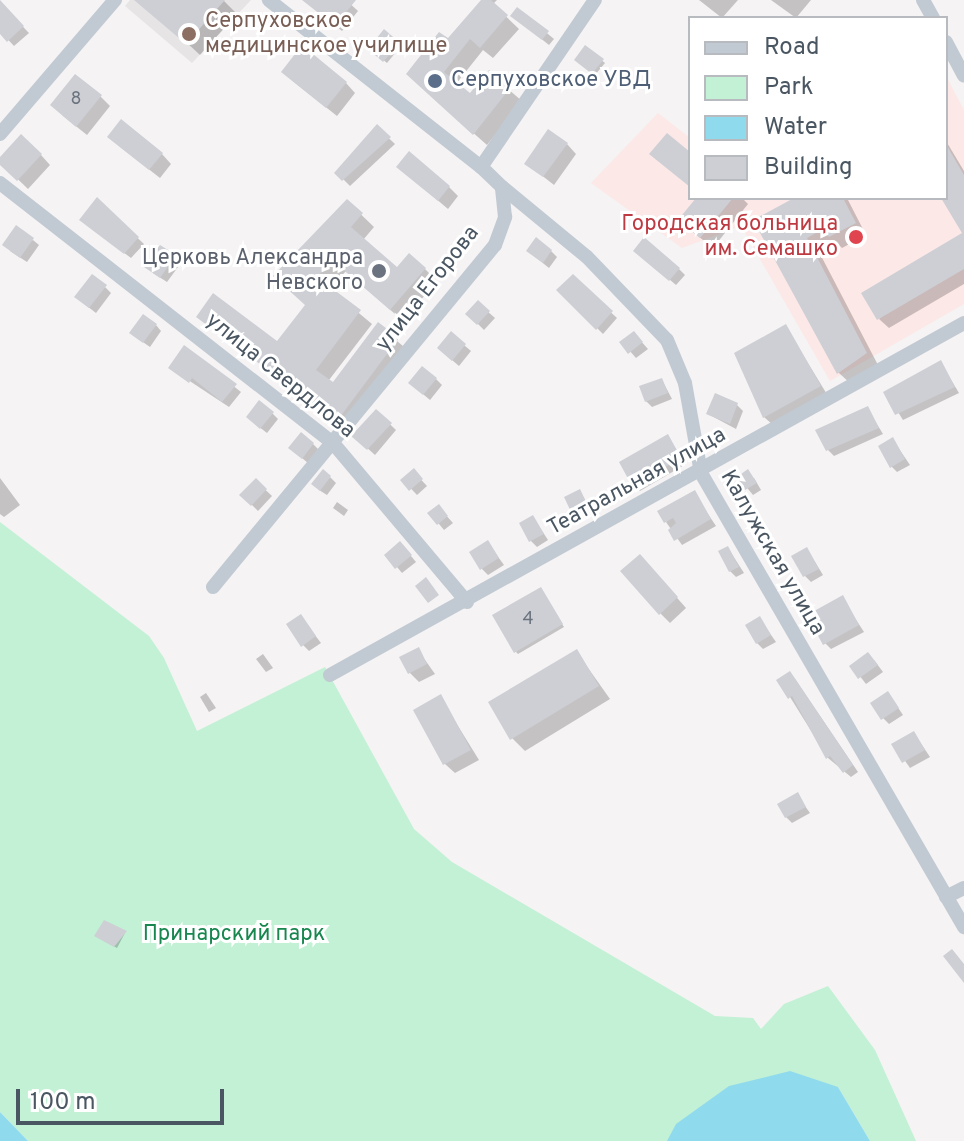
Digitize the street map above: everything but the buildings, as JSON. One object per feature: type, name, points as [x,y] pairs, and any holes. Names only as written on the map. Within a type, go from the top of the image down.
[{"type":"street","points":[[0,134],[115,0]]},
{"type":"street","points":[[269,0],[481,167],[502,187]]},
{"type":"street","points":[[481,167],[595,0]]},
{"type":"street","points":[[948,46],[964,76]]},
{"type":"street","name":"улица Свердлова","points":[[0,183],[333,443],[467,602]]},
{"type":"street","name":"улица Егорова","points":[[213,587],[495,245],[505,217],[502,187]]},
{"type":"street","name":"Калужская улица","points":[[502,187],[587,257],[667,340],[685,383],[701,473],[964,927]]},
{"type":"street","name":"Театральная улица","points":[[330,675],[701,473],[964,323]]},
{"type":"street","points":[[946,897],[964,888]]},
{"type":"shaded area","name":"Серпуховское медицинское училище","points":[[130,0],[251,0],[192,63],[125,6]]},
{"type":"shaded area","name":"Городская больница им. Семашко","points":[[948,80],[964,110],[964,304],[830,381],[741,226],[682,248],[591,183],[658,113],[688,136],[688,200],[948,200]]},
{"type":"green space","name":"Принарский парк","points":[[0,522],[149,636],[164,658],[197,731],[325,667],[414,829],[452,862],[715,1016],[753,1018],[761,1029],[784,1004],[828,986],[875,1050],[916,1141],[870,1141],[838,1087],[830,1141],[28,1141],[0,1112]]},
{"type":"water","points":[[790,1071],[838,1087],[870,1141],[667,1141],[676,1124],[729,1086]]},
{"type":"water","points":[[0,1112],[28,1141],[0,1141]]},
{"type":"place","name":"Серпуховское медицинское училище","points":[[189,34]]},
{"type":"place","name":"Серпуховское УВД","points":[[435,81]]},
{"type":"place","name":"Городская больница им. Семашко","points":[[856,237]]},
{"type":"place","name":"Церковь Александра Невского","points":[[379,271]]}]
